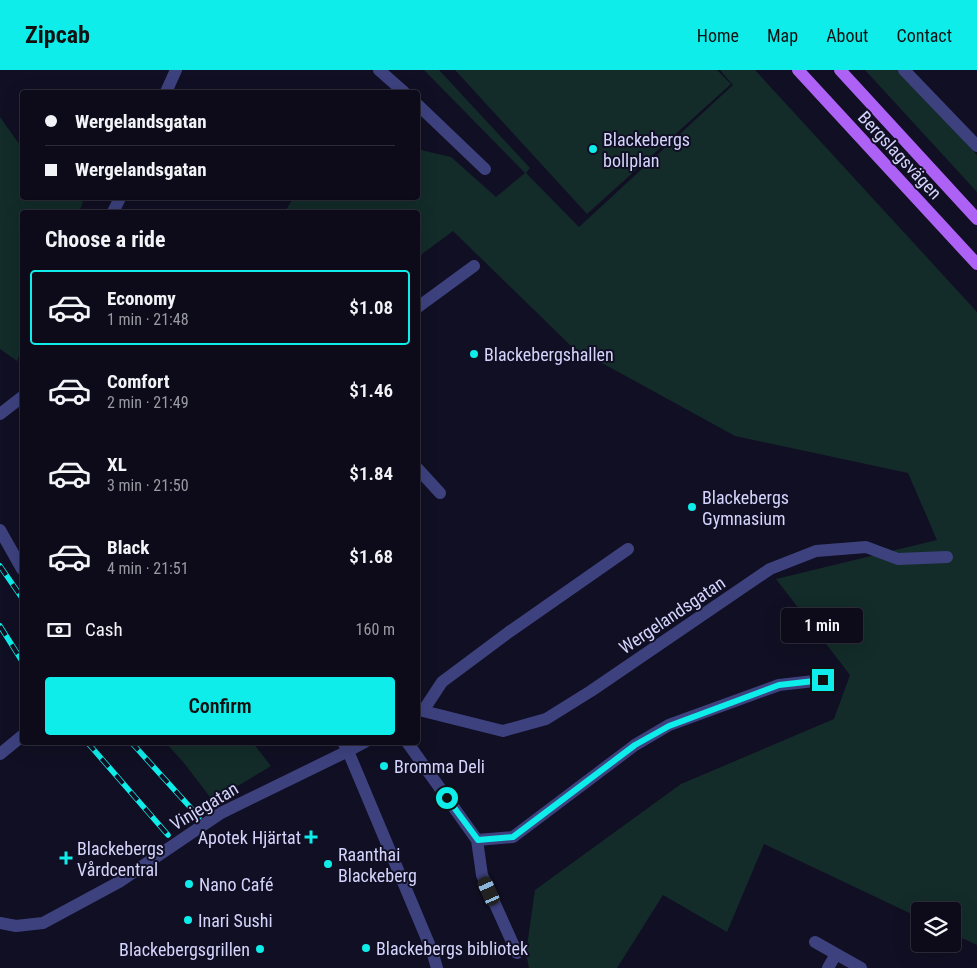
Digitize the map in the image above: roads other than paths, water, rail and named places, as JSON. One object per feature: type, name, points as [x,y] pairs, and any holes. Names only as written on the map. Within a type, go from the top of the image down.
[{"type":"main road","name":"Bergslagsvägen","points":[[798,70],[977,264]]},
{"type":"main road","name":"Bergslagsvägen","points":[[840,70],[977,219]]},
{"type":"street","points":[[167,90],[176,70]]},
{"type":"street","points":[[379,70],[402,90]]},
{"type":"street","points":[[904,70],[977,146]]},
{"type":"street","points":[[420,107],[486,169]]},
{"type":"street","points":[[420,305],[474,266]]},
{"type":"street","points":[[0,414],[20,399]]},
{"type":"street","points":[[420,471],[440,493]]},
{"type":"street","points":[[0,530],[20,565]]},
{"type":"street","name":"Wergelandsgatan","points":[[628,549],[509,632],[442,682],[420,713],[503,731],[546,719],[770,569],[816,550],[866,547],[898,559],[947,558]]},
{"type":"street","points":[[478,840],[513,837],[635,745],[669,726],[779,685],[823,680]]},
{"type":"street","points":[[0,754],[20,738]]},
{"type":"street","points":[[409,745],[478,840],[482,875],[517,954]]},
{"type":"street","points":[[346,747],[429,942],[437,968]]},
{"type":"street","name":"Vinjegatan","points":[[0,922],[16,926],[44,923],[118,882],[221,813],[346,747]]},
{"type":"street","points":[[815,942],[861,968]]},
{"type":"street","points":[[828,968],[836,954]]},
{"type":"railway","points":[[0,566],[20,595]]},
{"type":"railway","points":[[0,626],[20,658]]},
{"type":"railway","points":[[90,745],[168,835]]},
{"type":"railway","points":[[134,745],[199,817]]},
{"type":"place","name":"Blackebergs bollplan","points":[[593,149]]},
{"type":"place","name":"Blackebergshallen","points":[[474,354]]},
{"type":"place","name":"Blackebergs Gymnasium","points":[[692,507]]},
{"type":"place","name":"Bromma Deli","points":[[384,766]]},
{"type":"place","name":"Apotek Hjärtat","points":[[311,837]]},
{"type":"place","name":"Blackebergs Vårdcentral","points":[[66,858]]},
{"type":"place","name":"Raanthai Blackeberg","points":[[328,864]]},
{"type":"place","name":"Nano Café","points":[[189,884]]},
{"type":"place","name":"Inari Sushi","points":[[188,920]]},
{"type":"place","name":"Blackebergs bibliotek","points":[[366,948]]},
{"type":"place","name":"Blackebergsgrillen","points":[[260,949]]}]
